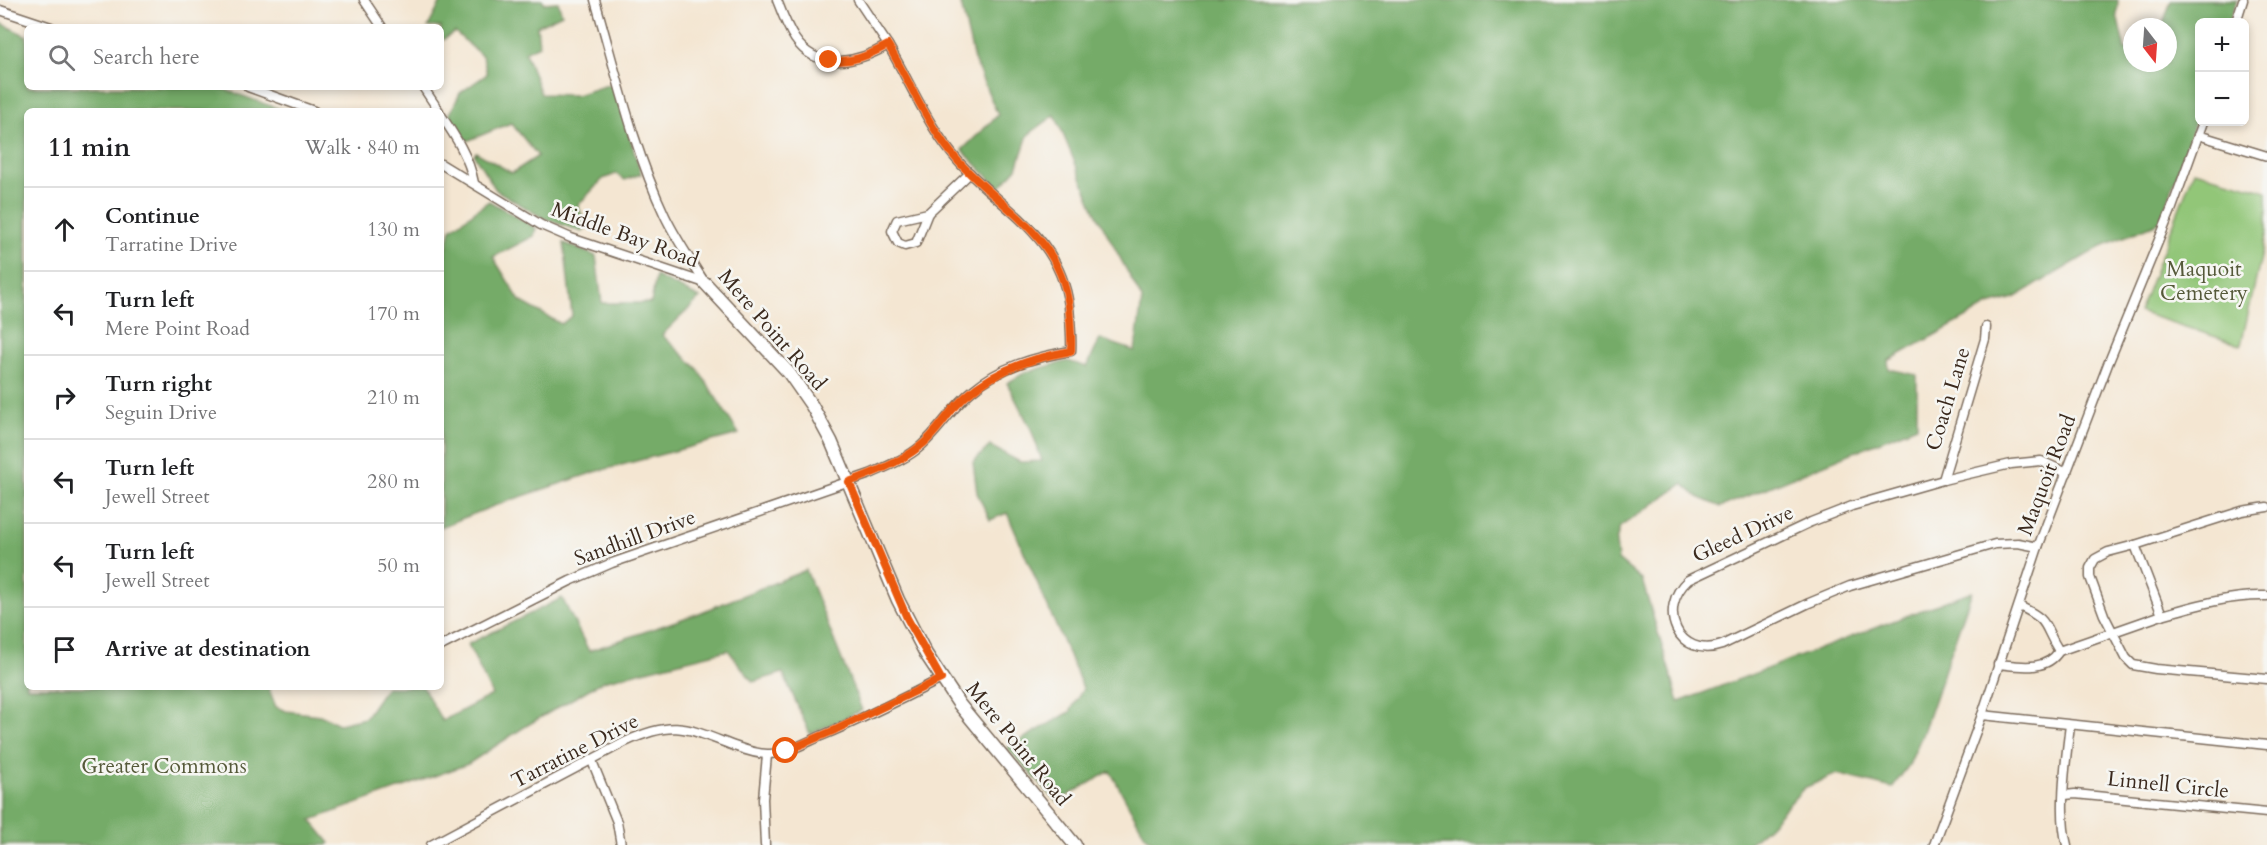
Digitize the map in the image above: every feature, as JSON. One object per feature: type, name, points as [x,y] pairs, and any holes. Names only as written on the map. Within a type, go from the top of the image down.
[{"type":"street","points":[[364,0],[380,24]]},
{"type":"street","name":"Mere Point Road","points":[[595,0],[637,141],[657,198],[674,234],[705,283],[763,344],[801,389],[822,423],[907,618],[941,679],[1075,845]]},
{"type":"street","points":[[777,0],[794,38],[807,51],[821,58],[837,62],[851,61],[865,57],[888,45]]},
{"type":"street","points":[[858,0],[888,45],[929,121],[958,162],[970,173],[928,213],[916,243],[905,246],[898,243],[892,231],[897,220],[928,213]]},
{"type":"street","points":[[2237,18],[2243,0]]},
{"type":"street","points":[[0,10],[42,24]]},
{"type":"street","points":[[256,90],[306,108]]},
{"type":"street","points":[[425,90],[437,108]]},
{"type":"street","points":[[444,119],[459,142],[471,169],[474,183]]},
{"type":"street","name":"Maquoit Road","points":[[1934,845],[1982,715],[2038,547],[2172,208],[2201,126]]},
{"type":"street","points":[[2198,135],[2267,156]]},
{"type":"street","name":"Middle Bay Road","points":[[444,166],[541,225],[572,238],[705,283]]},
{"type":"street","name":"Sandhill Drive","points":[[444,644],[570,581],[612,563],[849,482],[909,455],[933,434],[963,398],[987,380],[1028,361],[1071,351],[1067,292],[1052,255],[1027,225],[970,173]]},
{"type":"street","name":"Coach Lane","points":[[1943,480],[1985,339],[1986,327]]},
{"type":"street","name":"Gleed Drive","points":[[2038,547],[2018,543],[1995,544],[1850,586],[1715,648],[1700,649],[1681,635],[1676,627],[1672,608],[1674,599],[1683,585],[1701,573],[1838,510],[1943,480],[2026,462],[2041,462],[2067,473]]},
{"type":"street","points":[[2267,507],[2242,511],[2108,552],[2095,559],[2090,568],[2093,587],[2113,633],[2126,658],[2133,664],[2140,667],[2267,679]]},
{"type":"street","points":[[2135,545],[2162,615]]},
{"type":"street","points":[[1998,664],[2037,666],[2051,661],[2059,651],[2162,615],[2226,598],[2267,596]]},
{"type":"street","points":[[2019,606],[2038,615],[2044,621],[2059,651]]},
{"type":"street","name":"Tarratine Drive","points":[[431,845],[639,736],[667,728],[697,731],[743,750],[767,755],[786,751],[835,730],[941,679]]},
{"type":"street","points":[[1982,715],[2267,745]]},
{"type":"street","points":[[2067,845],[2065,795],[2070,725]]},
{"type":"street","points":[[765,845],[763,809],[767,755]]},
{"type":"street","points":[[592,761],[617,822],[621,845]]},
{"type":"street","name":"Linnell Circle","points":[[2065,795],[2075,794],[2267,813]]},
{"type":"green space","points":[[442,0],[558,2],[562,14],[537,26],[539,45],[525,52],[541,94],[576,95],[614,83],[641,174],[625,180],[616,174],[603,179],[578,205],[587,228],[582,232],[543,218],[496,190],[474,155],[476,152],[512,173],[538,156],[511,123],[467,141],[449,116],[460,93],[487,74],[483,57],[455,32],[444,39],[444,24],[430,24]]},
{"type":"green space","points":[[960,0],[2118,0],[2117,15],[2123,41],[2123,72],[2177,72],[2177,18],[2165,18],[2171,0],[2237,0],[2230,18],[2195,18],[2195,121],[2161,222],[2102,246],[2014,298],[1989,305],[1888,361],[1889,369],[1917,375],[1917,426],[1721,507],[1698,497],[1683,484],[1620,527],[1616,542],[1618,560],[1642,580],[1679,702],[1972,591],[1922,735],[1909,765],[1892,788],[1837,774],[1804,788],[1769,826],[1747,845],[1156,845],[1145,835],[1110,771],[1057,802],[1007,748],[1070,712],[1083,688],[1007,513],[990,520],[977,493],[973,462],[990,446],[1020,462],[1042,461],[1031,429],[1007,383],[1026,372],[1068,361],[1087,367],[1100,339],[1135,351],[1142,299],[1095,211],[1055,115],[1028,135],[1017,168],[999,188],[962,150],[998,115],[974,60]]},
{"type":"green space","name":"Greater Commons","points":[[0,23],[24,35],[24,90],[226,90],[277,108],[24,108],[24,690],[269,690],[276,707],[286,711],[320,715],[339,724],[365,718],[384,690],[425,690],[442,721],[492,695],[468,644],[562,598],[589,651],[699,613],[806,570],[862,710],[810,734],[783,673],[753,682],[728,650],[603,681],[526,726],[468,764],[311,820],[330,843],[327,845],[0,845]]},
{"type":"green space","name":"Maquoit Cemetery","points":[[2194,171],[2267,191],[2267,231],[2241,345],[2139,312]]},
{"type":"green space","points":[[489,201],[536,228],[534,236],[493,257],[520,301],[561,324],[572,316],[564,243],[596,256],[602,303],[651,303],[656,276],[700,298],[662,335],[698,369],[739,434],[595,472],[499,504],[444,526],[444,255],[451,229]]},
{"type":"route","points":[[786,751],[941,679],[916,637],[898,600],[849,482],[909,455],[933,434],[963,398],[1000,372],[1028,361],[1071,351],[1067,292],[1052,255],[1027,225],[958,162],[929,121],[888,45],[865,57],[851,61],[829,60]]}]
